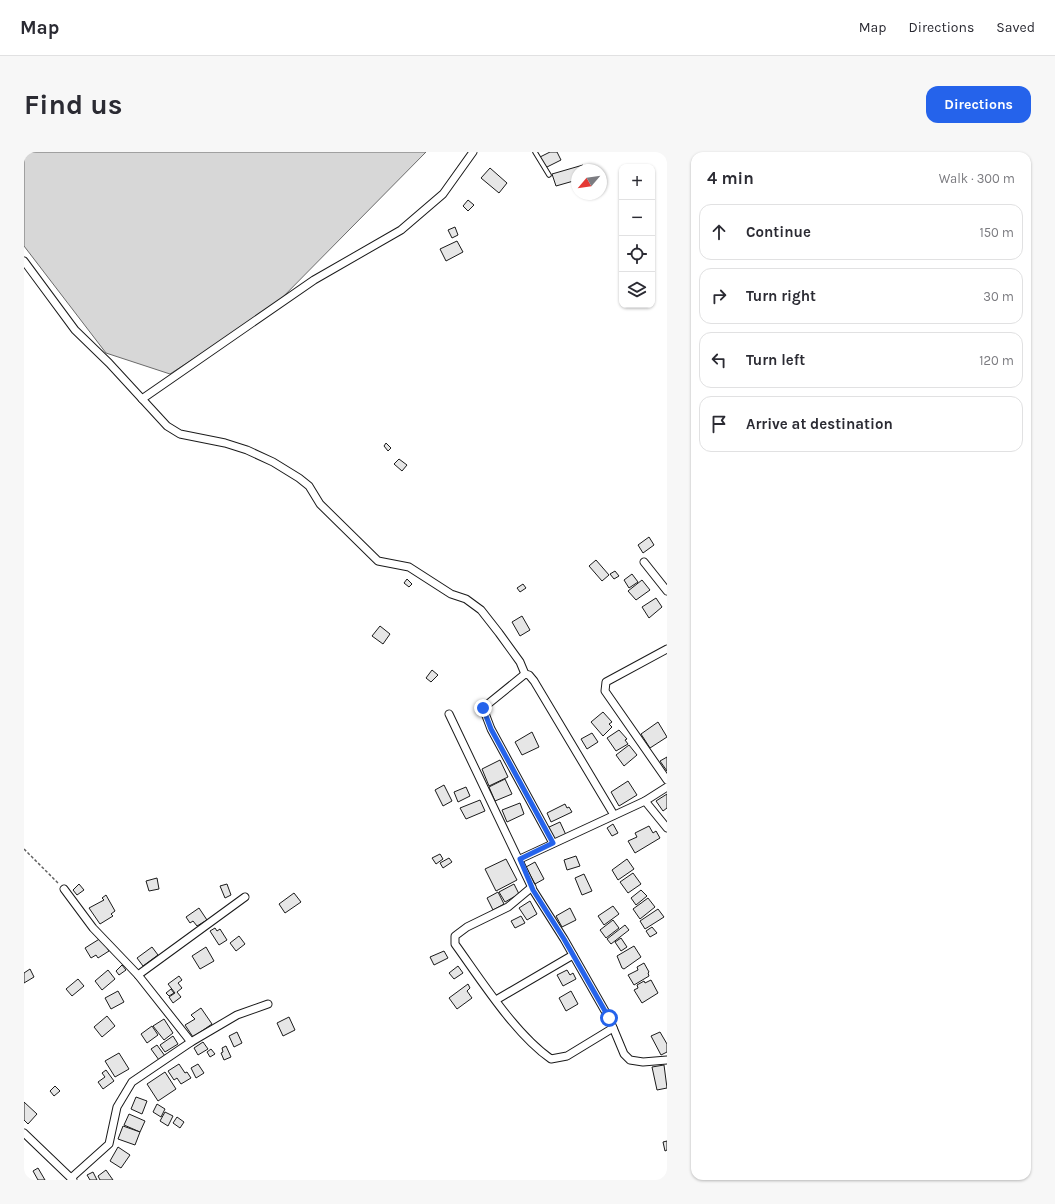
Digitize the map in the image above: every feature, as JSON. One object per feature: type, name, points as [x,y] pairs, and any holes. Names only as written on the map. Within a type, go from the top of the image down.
[{"type":"street","points":[[142,398],[314,280],[401,230],[442,194],[473,152]]},
{"type":"street","points":[[24,261],[75,330],[142,398],[167,426],[180,434],[225,443],[248,450],[273,462],[309,486],[320,504],[378,561],[409,567],[451,594],[466,600],[480,610],[520,662],[525,674],[529,675],[534,681],[614,815]]},
{"type":"street","points":[[644,562],[667,591]]},
{"type":"street","points":[[667,649],[606,682],[605,691],[667,780]]},
{"type":"street","points":[[525,674],[483,708],[491,729],[553,843]]},
{"type":"street","points":[[449,714],[520,859],[532,887],[573,955],[613,1028],[624,1054],[630,1060],[642,1062],[667,1060]]},
{"type":"street","points":[[520,859],[645,801],[667,787]]},
{"type":"street","points":[[645,801],[667,828]]},
{"type":"street","points":[[532,887],[508,907],[468,927],[454,936],[455,944],[496,1000],[536,1048],[551,1059],[567,1056],[613,1028]]},
{"type":"street","points":[[64,889],[93,928],[138,975],[191,1042]]},
{"type":"street","points":[[138,975],[244,897]]},
{"type":"street","points":[[496,1000],[573,955]]},
{"type":"street","points":[[24,1133],[72,1179],[109,1144],[117,1107],[132,1082],[191,1042],[237,1015],[268,1004]]},
{"type":"lane","points":[[536,152],[549,175]]},
{"type":"path","points":[[24,848],[64,889]]},
{"type":"shaded area","points":[[24,152],[426,152],[272,308],[170,374],[106,353],[24,246]]},
{"type":"building","points":[[550,152],[557,152],[561,160],[545,168],[540,157]]},
{"type":"building","points":[[490,168],[507,183],[499,193],[481,178]]},
{"type":"building","points":[[571,168],[571,182],[556,186],[552,174]]},
{"type":"building","points":[[468,200],[474,205],[468,211],[463,206]]},
{"type":"building","points":[[455,227],[458,235],[452,238],[448,230]]},
{"type":"building","points":[[457,241],[463,252],[446,261],[440,249]]},
{"type":"building","points":[[386,443],[391,448],[388,451],[384,446]]},
{"type":"building","points":[[399,459],[407,465],[402,471],[394,464]]},
{"type":"building","points":[[649,537],[654,545],[643,553],[638,545]]},
{"type":"building","points":[[596,560],[609,575],[602,581],[589,566]]},
{"type":"building","points":[[615,571],[619,576],[614,579],[610,574]]},
{"type":"building","points":[[632,574],[638,582],[629,588],[624,580]]},
{"type":"building","points":[[407,579],[412,584],[409,587],[404,583]]},
{"type":"building","points":[[642,580],[650,590],[636,600],[628,591]]},
{"type":"building","points":[[523,584],[526,588],[520,592],[517,588]]},
{"type":"building","points":[[656,598],[662,607],[649,618],[642,607]]},
{"type":"building","points":[[522,616],[530,630],[520,636],[512,622]]},
{"type":"building","points":[[380,626],[390,634],[383,644],[372,636]]},
{"type":"building","points":[[432,670],[438,675],[431,682],[426,678]]},
{"type":"building","points":[[603,712],[612,722],[609,724],[612,727],[603,736],[591,722]]},
{"type":"building","points":[[658,722],[667,737],[650,748],[641,734]]},
{"type":"building","points":[[619,730],[627,739],[625,740],[628,744],[616,751],[607,738]]},
{"type":"building","points":[[532,732],[539,747],[522,755],[515,742]]},
{"type":"building","points":[[592,733],[598,742],[587,749],[581,739]]},
{"type":"building","points":[[629,745],[637,755],[624,766],[616,755]]},
{"type":"building","points":[[667,757],[667,771],[660,761]]},
{"type":"building","points":[[500,760],[508,777],[489,786],[482,769]]},
{"type":"building","points":[[505,779],[512,794],[495,801],[489,787]]},
{"type":"building","points":[[628,781],[637,795],[619,806],[611,792]]},
{"type":"building","points":[[444,785],[452,801],[443,806],[435,790]]},
{"type":"building","points":[[466,787],[470,796],[458,802],[454,792]]},
{"type":"building","points":[[667,794],[667,808],[663,811],[656,801]]},
{"type":"building","points":[[480,800],[485,811],[466,819],[460,808]]},
{"type":"building","points":[[520,803],[524,814],[507,822],[502,810]]},
{"type":"building","points":[[565,804],[572,812],[551,822],[547,813]]},
{"type":"building","points":[[560,822],[566,835],[553,841],[547,828]]},
{"type":"building","points":[[613,824],[618,833],[612,836],[607,828]]},
{"type":"building","points":[[649,826],[653,833],[656,831],[660,838],[635,853],[628,841],[637,837],[635,833]]},
{"type":"building","points":[[440,854],[443,859],[436,864],[432,858]]},
{"type":"building","points":[[576,856],[580,866],[567,870],[564,860]]},
{"type":"building","points":[[449,858],[452,862],[443,868],[440,863]]},
{"type":"building","points":[[506,859],[517,880],[496,891],[485,869]]},
{"type":"building","points":[[627,859],[634,869],[618,880],[612,870]]},
{"type":"building","points":[[535,862],[544,879],[535,884],[526,867]]},
{"type":"building","points":[[633,873],[641,884],[628,893],[620,882]]},
{"type":"building","points":[[584,874],[592,891],[582,895],[575,878]]},
{"type":"building","points":[[157,878],[159,889],[149,891],[146,881]]},
{"type":"building","points":[[79,884],[84,890],[77,895],[73,890]]},
{"type":"building","points":[[227,884],[231,895],[225,898],[220,886]]},
{"type":"building","points":[[514,884],[519,894],[505,902],[499,892]]},
{"type":"building","points":[[641,890],[647,896],[636,905],[631,898]]},
{"type":"building","points":[[498,892],[504,904],[493,910],[487,898]]},
{"type":"building","points":[[294,893],[301,902],[285,913],[279,904]]},
{"type":"building","points":[[106,895],[115,911],[111,914],[113,916],[100,924],[89,908],[104,900],[102,898]]},
{"type":"building","points":[[648,898],[655,907],[640,919],[633,909]]},
{"type":"building","points":[[530,901],[537,914],[527,920],[519,908]]},
{"type":"building","points":[[613,906],[619,914],[604,925],[598,916]]},
{"type":"building","points":[[199,908],[207,920],[197,926],[193,921],[190,923],[186,917]]},
{"type":"building","points":[[570,908],[576,920],[562,927],[556,916]]},
{"type":"building","points":[[658,909],[664,917],[645,929],[640,921]]},
{"type":"building","points":[[521,916],[525,923],[515,928],[511,921]]},
{"type":"building","points":[[613,920],[619,928],[606,938],[600,930]]},
{"type":"building","points":[[625,925],[629,930],[611,944],[607,939]]},
{"type":"building","points":[[652,927],[657,933],[650,937],[646,931]]},
{"type":"building","points":[[215,928],[217,931],[220,929],[227,940],[219,945],[210,931]]},
{"type":"building","points":[[239,936],[245,944],[236,951],[230,943]]},
{"type":"building","points":[[101,938],[109,951],[98,958],[96,955],[91,958],[85,948]]},
{"type":"building","points":[[621,938],[627,947],[621,951],[615,942]]},
{"type":"building","points":[[634,946],[641,957],[624,969],[622,968],[617,956]]},
{"type":"building","points":[[152,947],[158,955],[143,966],[137,958]]},
{"type":"building","points":[[206,947],[214,961],[200,969],[192,956]]},
{"type":"building","points":[[444,951],[448,958],[434,965],[430,957]]},
{"type":"building","points":[[644,963],[649,972],[649,976],[634,985],[628,975],[638,970],[637,967]]},
{"type":"building","points":[[122,965],[126,970],[119,975],[116,971]]},
{"type":"building","points":[[458,966],[463,973],[454,979],[449,973]]},
{"type":"building","points":[[30,969],[34,977],[24,983],[24,973]]},
{"type":"building","points":[[108,970],[115,979],[102,990],[95,981]]},
{"type":"building","points":[[567,970],[570,975],[573,973],[576,979],[563,986],[557,975]]},
{"type":"building","points":[[179,976],[182,980],[178,983],[182,988],[177,992],[181,997],[173,1003],[169,997],[175,993],[168,984]]},
{"type":"building","points":[[78,979],[84,986],[72,996],[66,989]]},
{"type":"building","points":[[651,980],[658,993],[642,1003],[634,990],[638,988],[637,985],[644,981],[645,983]]},
{"type":"building","points":[[468,984],[470,988],[467,991],[472,998],[457,1009],[449,998]]},
{"type":"building","points":[[171,989],[174,993],[169,996],[166,993]]},
{"type":"building","points":[[118,991],[124,1002],[111,1009],[105,998]]},
{"type":"building","points":[[571,991],[578,1004],[566,1011],[559,998]]},
{"type":"building","points":[[201,1008],[212,1024],[193,1037],[185,1025],[195,1019],[191,1015]]},
{"type":"building","points":[[107,1016],[115,1026],[102,1037],[94,1027]]},
{"type":"building","points":[[289,1017],[295,1030],[283,1036],[277,1023]]},
{"type":"building","points":[[164,1019],[173,1033],[164,1040],[153,1026]]},
{"type":"building","points":[[152,1026],[158,1035],[147,1043],[141,1034]]},
{"type":"building","points":[[237,1032],[242,1043],[234,1047],[229,1036]]},
{"type":"building","points":[[660,1032],[667,1044],[667,1052],[661,1055],[651,1036]]},
{"type":"building","points":[[173,1036],[178,1044],[165,1052],[160,1045]]},
{"type":"building","points":[[203,1042],[208,1049],[198,1055],[194,1048]]},
{"type":"building","points":[[157,1045],[165,1056],[159,1060],[151,1049]]},
{"type":"building","points":[[226,1046],[231,1057],[224,1060],[221,1053],[223,1052],[222,1048]]},
{"type":"building","points":[[211,1049],[215,1054],[210,1057],[207,1052]]},
{"type":"building","points":[[119,1053],[129,1069],[115,1077],[105,1061]]},
{"type":"building","points":[[179,1064],[185,1073],[187,1072],[191,1078],[181,1084],[177,1078],[174,1080],[168,1071]]},
{"type":"building","points":[[198,1064],[204,1073],[196,1078],[191,1068]]},
{"type":"building","points":[[664,1065],[667,1088],[657,1090],[652,1067]]},
{"type":"building","points":[[106,1070],[114,1081],[103,1089],[98,1082],[105,1077],[102,1073]]},
{"type":"building","points":[[165,1072],[176,1089],[158,1101],[147,1084]]},
{"type":"building","points":[[55,1086],[60,1091],[54,1096],[50,1091]]},
{"type":"building","points":[[136,1097],[147,1101],[142,1114],[131,1109]]},
{"type":"building","points":[[24,1102],[37,1114],[28,1124],[24,1120]]},
{"type":"building","points":[[157,1104],[165,1109],[161,1117],[153,1112]]},
{"type":"building","points":[[165,1112],[173,1116],[168,1126],[160,1121]]},
{"type":"building","points":[[129,1114],[145,1121],[140,1132],[124,1125]]},
{"type":"building","points":[[177,1117],[184,1122],[180,1128],[173,1123]]},
{"type":"building","points":[[123,1126],[140,1132],[135,1145],[118,1139]]},
{"type":"building","points":[[667,1141],[667,1150],[665,1151],[663,1142]]},
{"type":"building","points":[[118,1147],[130,1155],[121,1168],[110,1161]]},
{"type":"building","points":[[38,1168],[45,1180],[38,1180],[33,1171]]},
{"type":"building","points":[[106,1170],[113,1180],[100,1180],[98,1176]]},
{"type":"building","points":[[93,1172],[97,1180],[90,1180],[87,1175]]},
{"type":"route","points":[[483,708],[491,729],[553,843],[520,859],[533,890],[564,939],[609,1018]]}]
